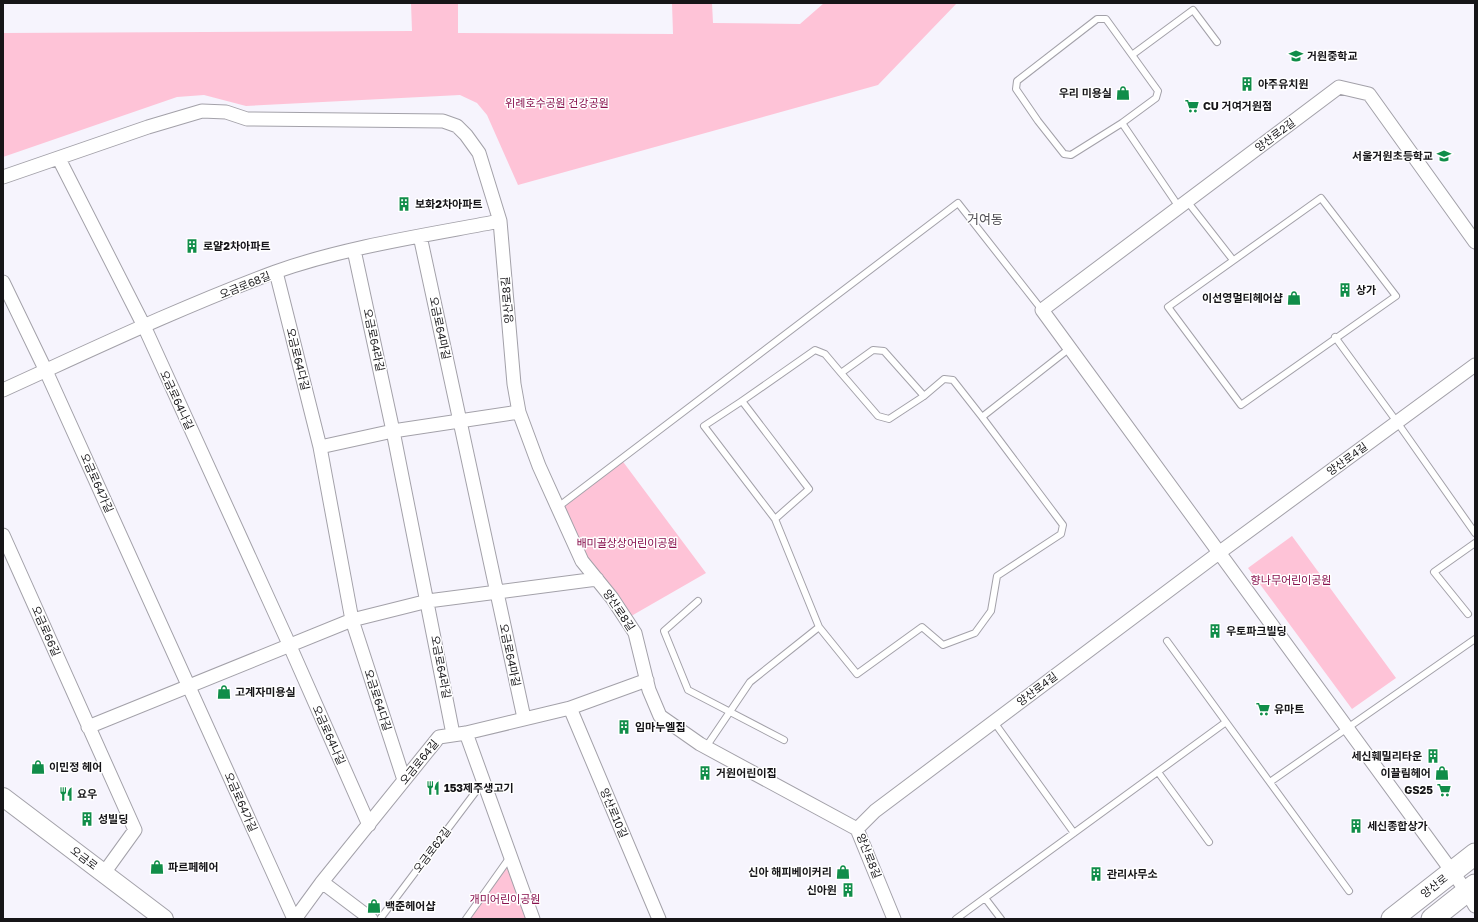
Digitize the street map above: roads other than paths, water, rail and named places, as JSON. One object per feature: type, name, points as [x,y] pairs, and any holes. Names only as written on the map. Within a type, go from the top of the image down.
[{"type":"main road","name":"오금로","points":[[3,798],[164,919]]},
{"type":"main road","name":"양산로","points":[[1392,919],[1475,854]]},
{"type":"main road","points":[[1432,919],[1472,894]]},
{"type":"street","name":"양산로2길","points":[[1042,310],[1339,88],[1369,94],[1475,242]]},
{"type":"street","name":"양산로8길","points":[[3,177],[59,159],[148,127],[202,111],[226,112],[247,119],[443,120],[457,126],[466,135],[479,153],[500,221],[514,384],[519,412],[539,466],[582,561],[612,598],[635,633],[647,680],[660,716],[706,747],[857,829],[894,919]]},
{"type":"street","name":"오금로64나길","points":[[59,159],[144,326],[289,644],[369,825]]},
{"type":"street","name":"오금로68길","points":[[3,390],[144,326],[276,272],[354,250],[500,221]]},
{"type":"street","name":"오금로64마길","points":[[420,236],[524,718]]},
{"type":"street","name":"오금로64라길","points":[[354,250],[428,601],[460,733]]},
{"type":"street","name":"오금로64다길","points":[[276,272],[320,447],[352,620],[404,780]]},
{"type":"street","name":"오금로64가길","points":[[3,282],[46,371],[294,919]]},
{"type":"street","points":[[1042,310],[1452,872],[1472,894]]},
{"type":"street","name":"양산로4길","points":[[857,829],[875,811],[1220,552],[1475,366]]},
{"type":"street","points":[[320,447],[393,431],[519,412]]},
{"type":"street","name":"오금로66길","points":[[3,535],[135,830],[104,873]]},
{"type":"street","points":[[88,726],[289,644],[352,620],[428,601],[597,579]]},
{"type":"street","name":"오금로64길","points":[[294,919],[439,737],[570,708],[647,680]]},
{"type":"street","name":"양산로10길","points":[[570,708],[659,919]]},
{"type":"street","points":[[460,733],[484,781],[533,919]]},
{"type":"street","points":[[322,882],[371,919]]},
{"type":"lane","points":[[1132,55],[1193,10],[1217,42]]},
{"type":"lane","points":[[1106,18],[1158,91],[1156,98],[1122,123],[1071,155],[1064,154],[1038,121],[1016,89],[1018,81],[1097,19],[1106,18]]},
{"type":"lane","points":[[1122,123],[1183,204],[1233,260]]},
{"type":"lane","points":[[1321,198],[1396,296],[1335,337],[1241,405],[1168,307],[1321,198]]},
{"type":"lane","points":[[558,507],[958,202],[1042,310]]},
{"type":"lane","points":[[1335,337],[1475,533]]},
{"type":"lane","points":[[982,418],[1070,348]]},
{"type":"lane","points":[[815,350],[825,354],[878,416],[889,419],[924,396],[944,379],[953,380],[982,418],[1063,525],[1061,534],[997,576],[991,611],[975,633],[943,645],[922,627],[857,674],[819,627],[775,519],[704,426],[815,350]]},
{"type":"lane","points":[[841,373],[873,350],[884,351],[924,396]]},
{"type":"lane","points":[[742,401],[809,489],[775,519]]},
{"type":"lane","points":[[1468,614],[1434,572],[1475,543]]},
{"type":"lane","points":[[698,601],[664,631],[688,690],[784,740]]},
{"type":"lane","points":[[706,747],[750,682],[819,627]]},
{"type":"lane","points":[[1270,782],[1475,639]]},
{"type":"lane","points":[[1167,641],[1349,891]]},
{"type":"lane","points":[[994,722],[1074,833]]},
{"type":"lane","points":[[956,919],[1226,722]]},
{"type":"lane","points":[[1158,772],[1209,842]]},
{"type":"lane","name":"오금로62길","points":[[380,919],[484,781]]},
{"type":"lane","points":[[466,919],[511,855]]},
{"type":"lane","points":[[985,898],[1001,919]]},
{"type":"place","name":"거원중학교","points":[[1296,56]]},
{"type":"place","name":"아주유치원","points":[[1247,84]]},
{"type":"place","name":"우리 미용실","points":[[1123,93]]},
{"type":"place","name":"CU 거여거원점","points":[[1192,106]]},
{"type":"place","name":"서울거원초등학교","points":[[1444,156]]},
{"type":"place","name":"보화2차아파트","points":[[404,204]]},
{"type":"place","name":"로얄2차아파트","points":[[192,246]]},
{"type":"place","name":"상가","points":[[1345,290]]},
{"type":"place","name":"이선영멀티헤어샵","points":[[1294,298]]},
{"type":"place","name":"우토파크빌딩","points":[[1215,631]]},
{"type":"place","name":"고계자미용실","points":[[224,692]]},
{"type":"place","name":"유마트","points":[[1263,709]]},
{"type":"place","name":"임마누엘집","points":[[624,727]]},
{"type":"place","name":"세신훼밀리타운","points":[[1433,756]]},
{"type":"place","name":"이민정 헤어","points":[[38,767]]},
{"type":"place","name":"거원어린이집","points":[[705,773]]},
{"type":"place","name":"이끌림헤어","points":[[1442,773]]},
{"type":"place","name":"153제주생고기","points":[[433,788]]},
{"type":"place","name":"GS25","points":[[1444,790]]},
{"type":"place","name":"요우","points":[[66,794]]},
{"type":"place","name":"성빌딩","points":[[87,819]]},
{"type":"place","name":"세신종합상가","points":[[1356,826]]},
{"type":"place","name":"파르페헤어","points":[[157,867]]},
{"type":"place","name":"신아 해피베이커리","points":[[843,872]]},
{"type":"place","name":"관리사무소","points":[[1096,874]]},
{"type":"place","name":"신아원","points":[[848,890]]},
{"type":"place","name":"백준헤어샵","points":[[374,906]]},
{"type":"district","name":"거여동","points":[[985,219]]},
{"type":"park label","name":"위례호수공원 건강공원","points":[[557,103]]},
{"type":"park label","name":"배미골상상어린이공원","points":[[627,543]]},
{"type":"park label","name":"향나무어린이공원","points":[[1291,580]]},
{"type":"park label","name":"개미어린이공원","points":[[505,899]]}]
